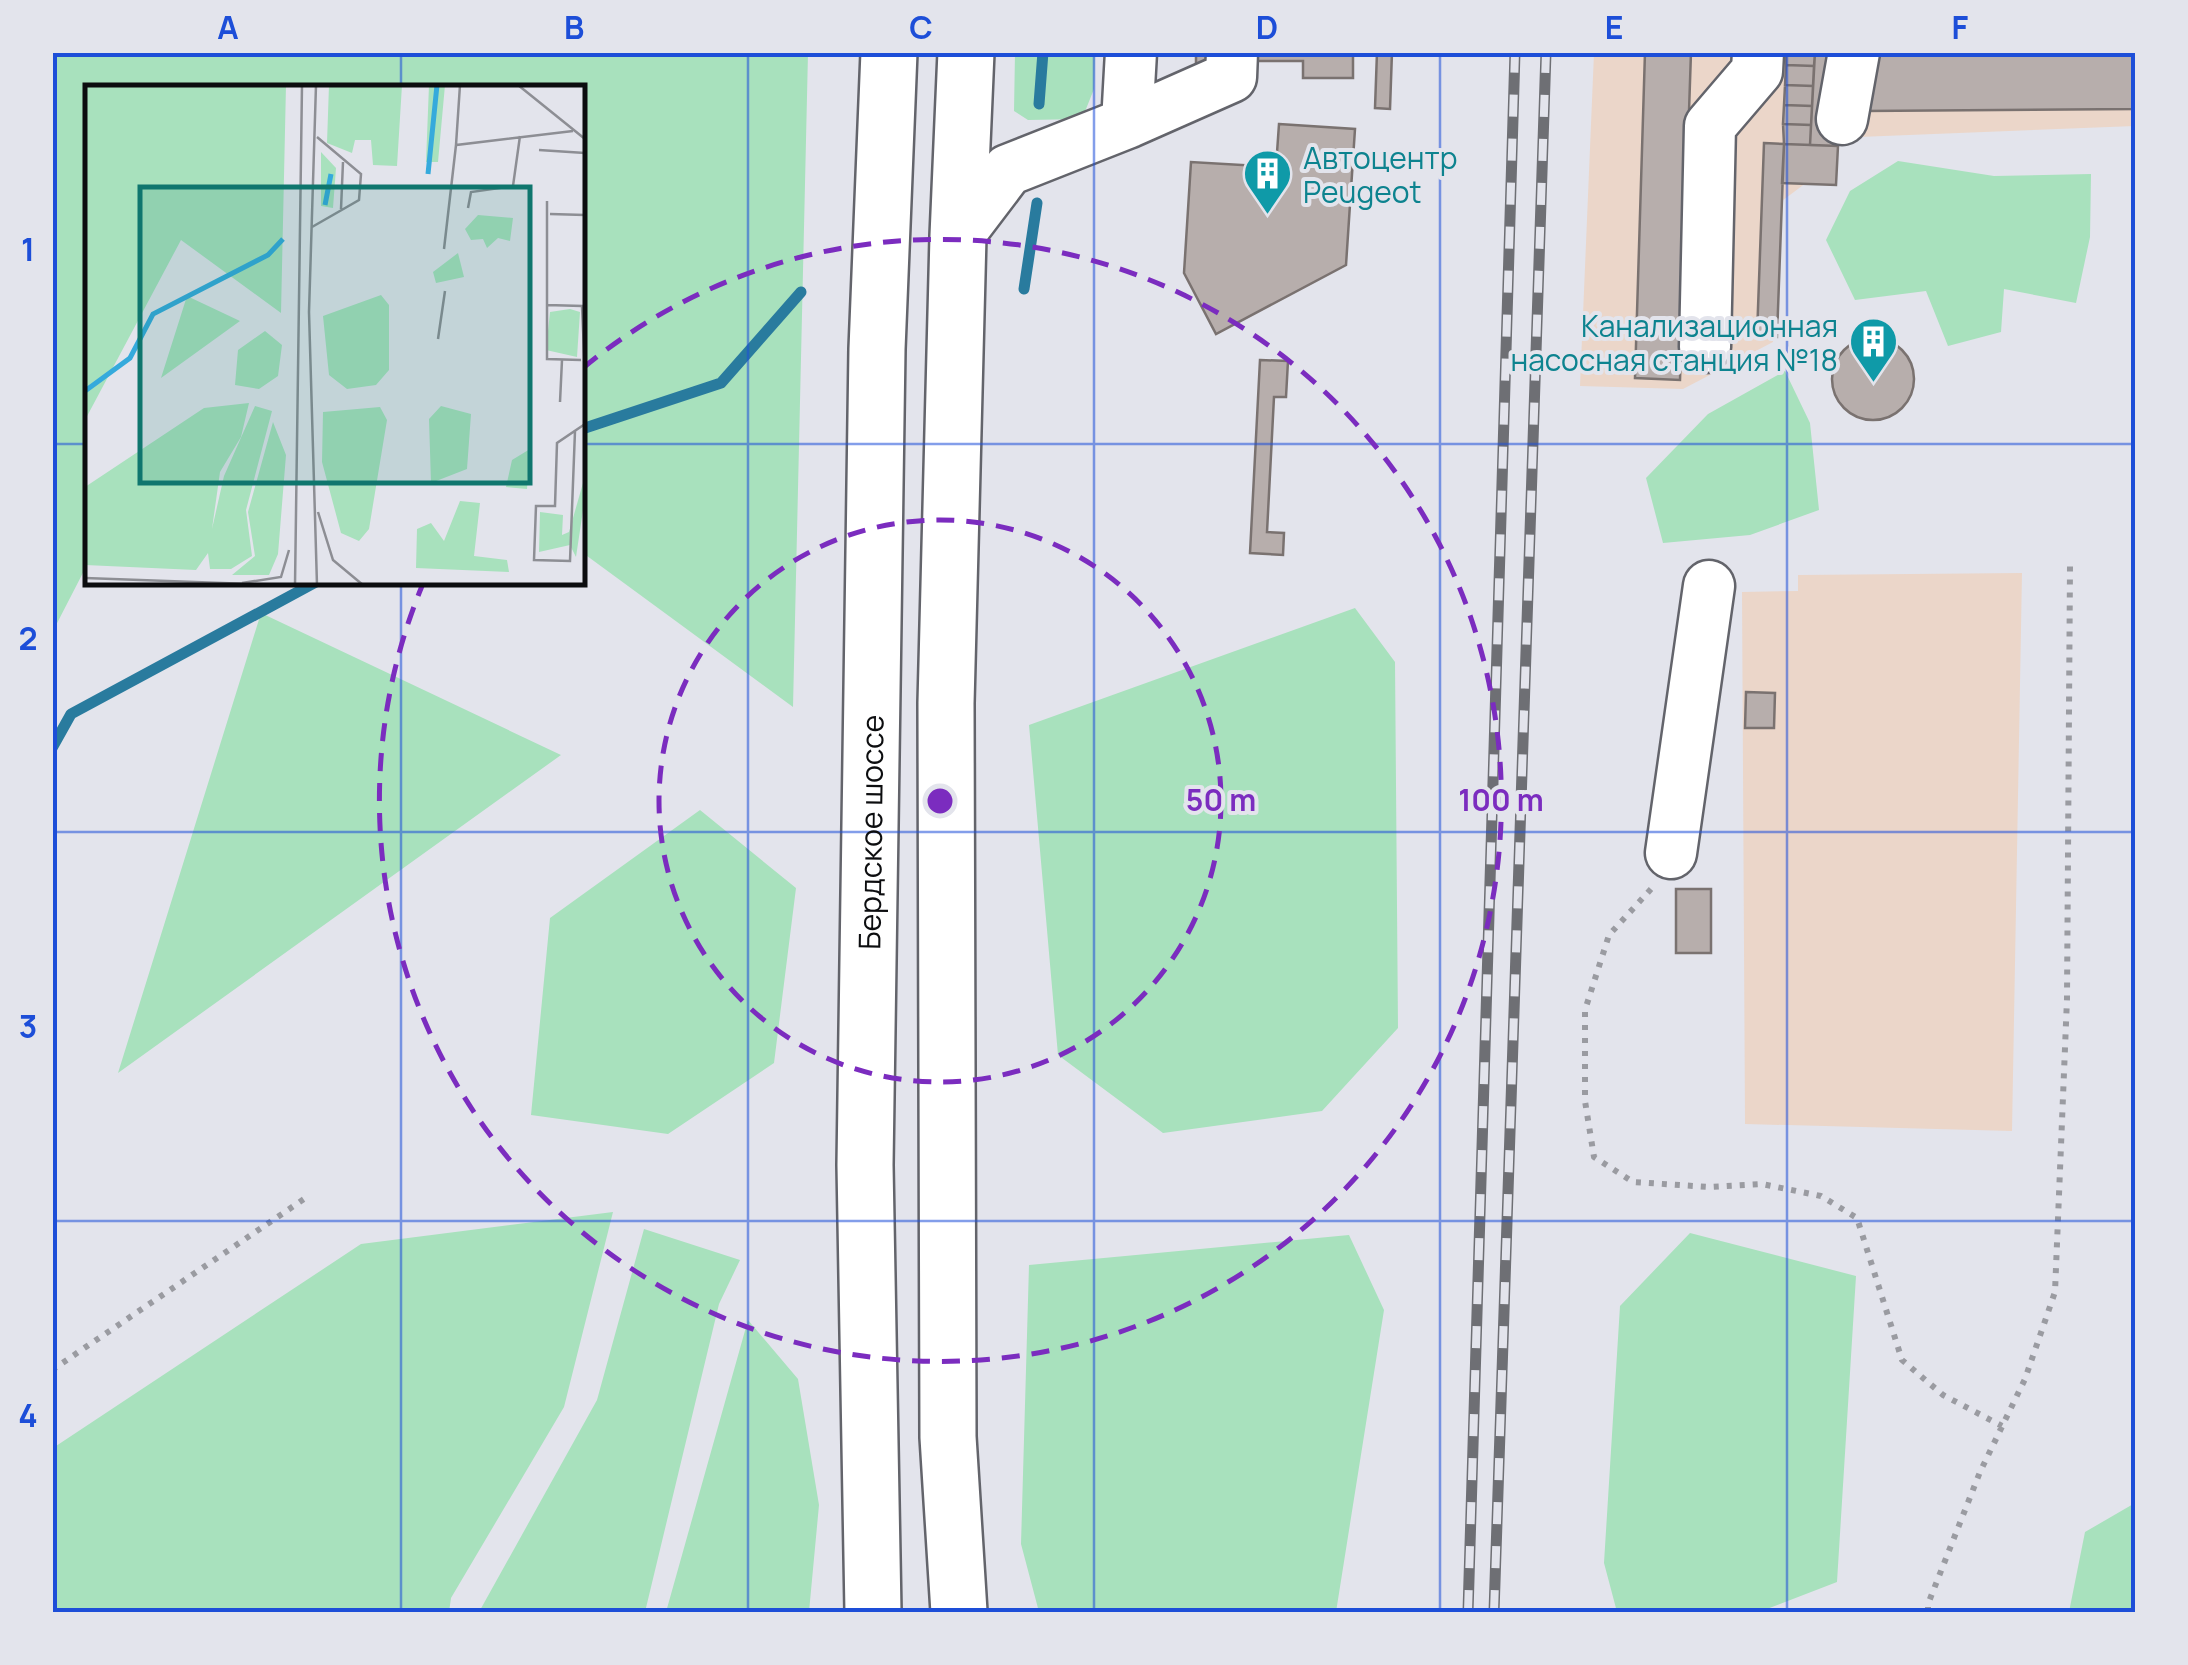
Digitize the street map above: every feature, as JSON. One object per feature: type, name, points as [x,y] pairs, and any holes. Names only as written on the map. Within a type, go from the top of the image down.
[{"type":"highway","name":"Бердское шоссе","points":[[873,1612],[865,1165],[876,349],[889,52]]},
{"type":"highway","points":[[959,1612],[948,1437],[949,583],[966,52]]},
{"type":"highway","points":[[873,582],[949,583]]},
{"type":"lane","points":[[1127,123],[1131,52]]},
{"type":"lane","points":[[958,236],[1008,170],[1232,77],[1232,52]]},
{"type":"lane","points":[[1705,347],[1710,126],[1758,71],[1758,52]]},
{"type":"lane","points":[[1842,119],[1854,52]]},
{"type":"lane","points":[[1671,853],[1709,586]]},
{"type":"path","points":[[1928,1612],[1980,1472],[2025,1379],[2056,1292],[2067,1000],[2070,566]]},
{"type":"path","points":[[1671,853],[1657,883],[1610,935],[1585,1010],[1585,1100],[1594,1158],[1633,1182],[1710,1188],[1762,1184],[1821,1196],[1857,1218],[1902,1360],[1944,1396],[2002,1426]]},
{"type":"path","points":[[52,1370],[304,1199]]},
{"type":"shaded area","points":[[1594,53],[1835,53],[1831,164],[1778,204],[1773,342],[1683,389],[1580,386]]},
{"type":"shaded area","points":[[1860,53],[2135,53],[2135,126],[1859,137]]},
{"type":"shaded area","points":[[2022,573],[2012,1131],[1745,1124],[1742,592],[1798,591],[1798,575]]},
{"type":"green space","points":[[53,52],[808,53],[793,707],[585,554],[585,85],[85,85],[85,569],[53,631]]},
{"type":"green space","points":[[1015,53],[1095,53],[1094,89],[1082,119],[1028,120],[1014,111]]},
{"type":"green space","points":[[1898,161],[1994,176],[2091,174],[2090,237],[2076,303],[2004,289],[2001,332],[1948,346],[1926,291],[1855,300],[1826,240],[1850,191]]},
{"type":"green space","points":[[1785,371],[1810,423],[1819,510],[1750,535],[1663,543],[1646,478],[1708,414]]},
{"type":"green space","points":[[1355,608],[1395,662],[1398,1028],[1322,1111],[1163,1133],[1058,1055],[1029,725]]},
{"type":"green space","points":[[261,613],[561,755],[118,1073]]},
{"type":"green space","points":[[700,810],[796,888],[774,1063],[668,1134],[531,1115],[550,918]]},
{"type":"green space","points":[[613,1212],[564,1407],[451,1598],[449,1612],[53,1612],[53,1448],[361,1244]]},
{"type":"green space","points":[[644,1229],[740,1260],[719,1304],[645,1612],[479,1612],[597,1400]]},
{"type":"green space","points":[[1690,1233],[1856,1276],[1837,1582],[1759,1612],[1617,1612],[1604,1563],[1620,1306]]},
{"type":"green space","points":[[1349,1235],[1384,1310],[1336,1612],[1039,1612],[1021,1544],[1029,1265]]},
{"type":"green space","points":[[748,1320],[798,1379],[819,1505],[809,1612],[666,1612]]},
{"type":"green space","points":[[2135,1503],[2135,1612],[2069,1612],[2085,1532]]},
{"type":"building","points":[[1196,52],[1353,52],[1353,78],[1303,78],[1303,61],[1245,61],[1196,88]]},
{"type":"building","points":[[1377,52],[1392,52],[1390,109],[1375,108]]},
{"type":"building","points":[[1645,52],[1691,52],[1680,380],[1635,378]]},
{"type":"building","points":[[1786,52],[1815,52],[1814,66],[1786,65]]},
{"type":"building","points":[[1815,52],[1843,52],[1838,146],[1810,145]]},
{"type":"building","points":[[1871,52],[2136,52],[2136,109],[1865,111]]},
{"type":"building","points":[[1786,65],[1814,66],[1813,86],[1785,85]]},
{"type":"building","points":[[1785,85],[1813,86],[1812,106],[1784,105]]},
{"type":"building","points":[[1784,105],[1812,106],[1811,125],[1783,124]]},
{"type":"building","name":"Автоцентр Peugeot","points":[[1279,124],[1355,129],[1346,265],[1216,334],[1184,273],[1191,162],[1276,167]]},
{"type":"building","points":[[1783,124],[1811,125],[1810,145],[1784,144]]},
{"type":"building","points":[[1764,143],[1784,144],[1777,337],[1757,336]]},
{"type":"building","points":[[1784,144],[1838,146],[1836,185],[1782,183]]},
{"type":"building","name":"Канализационная насосная станция №18","points":[[1873,338],[1889,341],[1902,350],[1911,363],[1911,395],[1902,408],[1889,417],[1873,420],[1857,417],[1844,408],[1835,395],[1832,379],[1835,363],[1844,350],[1857,341]]},
{"type":"building","points":[[1260,360],[1288,361],[1286,397],[1274,397],[1267,532],[1284,533],[1283,555],[1250,553]]},
{"type":"building","points":[[1746,692],[1775,693],[1774,728],[1745,728]]},
{"type":"building","points":[[1676,889],[1711,889],[1711,953],[1676,953]]},
{"type":"waterway","points":[[1039,104],[1043,52]]},
{"type":"waterway","points":[[1024,289],[1037,203]]},
{"type":"waterway","points":[[585,428],[721,383],[801,292]]},
{"type":"waterway","points":[[52,748],[71,714],[310,585]]},
{"type":"railway","points":[[1468,1612],[1515,52]]},
{"type":"railway","points":[[1494,1612],[1546,52]]},
{"type":"place","name":"Автоцентр Peugeot","points":[[1268,216]]},
{"type":"place","name":"Канализационная насосная станция №18","points":[[1873,384]]}]
